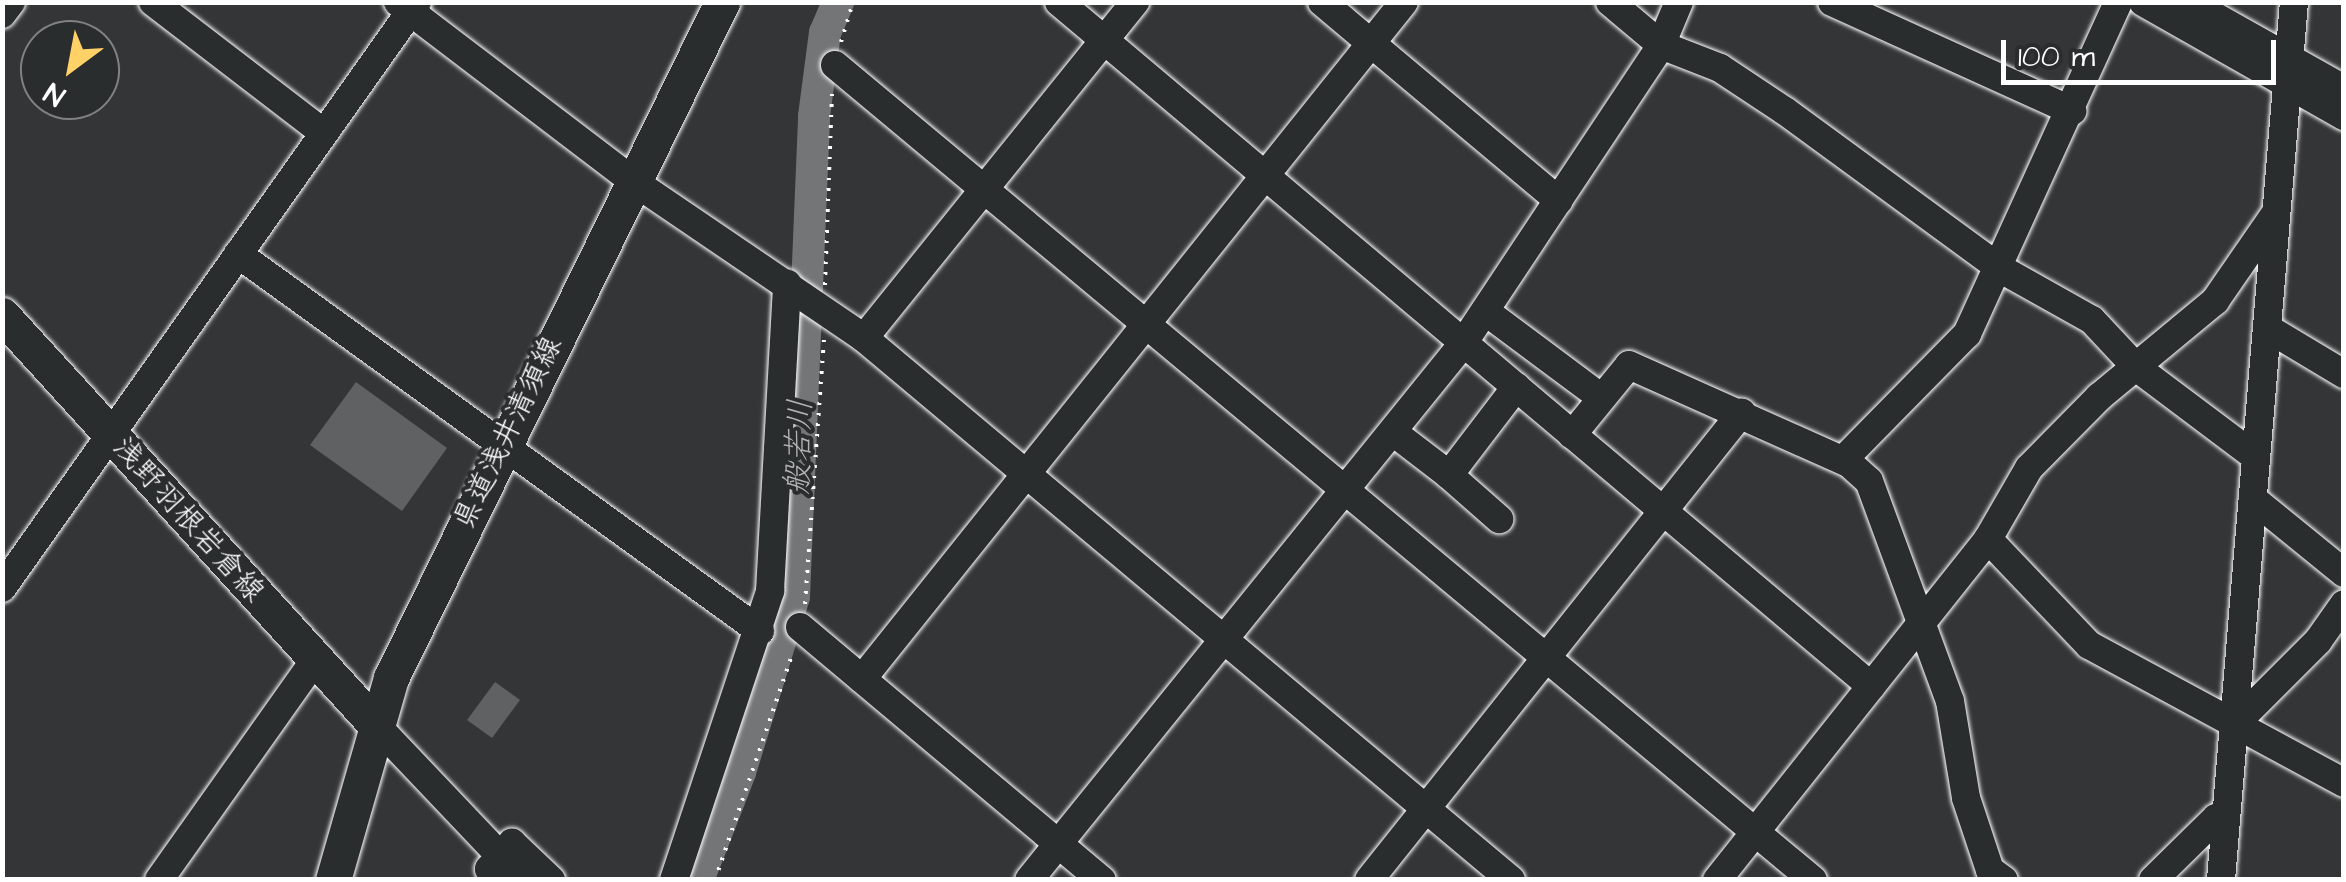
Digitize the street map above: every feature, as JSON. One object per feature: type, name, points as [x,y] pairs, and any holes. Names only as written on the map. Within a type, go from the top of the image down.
[{"type":"main road","name":"県道浅井清須線","points":[[332,880],[375,724],[500,447],[722,2]]},
{"type":"main road","name":"浅野羽根岩倉線","points":[[2,315],[375,724]]},
{"type":"street","points":[[2,14],[11,2]]},
{"type":"street","points":[[1059,2],[1871,686]]},
{"type":"street","points":[[864,338],[1136,2]]},
{"type":"street","points":[[1322,2],[1559,201]]},
{"type":"street","points":[[862,679],[1404,2]]},
{"type":"street","points":[[1610,2],[1661,44],[1720,68],[1769,100],[2001,269],[2092,320],[2136,367],[2256,457]]},
{"type":"street","points":[[1030,880],[1462,345],[1661,44],[1679,2]]},
{"type":"street","points":[[1832,2],[2072,111]]},
{"type":"street","points":[[1843,460],[1968,334],[2001,269],[2118,2]]},
{"type":"street","points":[[2143,2],[2291,72],[2344,89]]},
{"type":"street","points":[[2189,2],[2291,72],[2344,116]]},
{"type":"street","points":[[2222,880],[2294,2]]},
{"type":"street","points":[[2,588],[324,132],[408,6],[634,181],[864,338],[1511,880]]},
{"type":"street","points":[[168,7],[324,132]]},
{"type":"street","points":[[835,65],[1348,486],[1813,880]]},
{"type":"street","points":[[1717,880],[1988,538],[2029,468],[2136,367],[2216,301],[2276,213]]},
{"type":"street","points":[[238,254],[500,447],[760,631]]},
{"type":"street","points":[[674,880],[760,631],[772,577],[787,283]]},
{"type":"street","points":[[1485,311],[1599,396]]},
{"type":"street","points":[[2266,328],[2344,374]]},
{"type":"street","points":[[1572,436],[1599,396],[1629,365],[1843,460],[1869,482],[1950,700],[1966,798],[1990,870],[2004,880]]},
{"type":"street","points":[[1449,475],[1516,387]]},
{"type":"street","points":[[1369,880],[1742,412]]},
{"type":"street","points":[[1393,432],[1499,519]]},
{"type":"street","points":[[2253,499],[2344,573]]},
{"type":"street","points":[[1988,538],[2074,635],[2236,723],[2265,746],[2344,784]]},
{"type":"street","points":[[2236,723],[2295,666],[2344,604]]},
{"type":"street","points":[[800,627],[1102,880]]},
{"type":"street","points":[[160,880],[315,660]]},
{"type":"street","points":[[375,724],[498,868],[522,880]]},
{"type":"street","points":[[2154,880],[2216,818],[2225,816]]},
{"type":"street","points":[[498,868],[515,844],[552,880]]},
{"type":"path","points":[[715,880],[800,627],[811,573],[835,65],[853,2]]},
{"type":"building","points":[[356,382],[447,448],[402,511],[310,445]]},
{"type":"building","points":[[495,682],[520,700],[492,738],[467,720]]},
{"type":"waterway","name":"般若川","points":[[698,880],[740,772],[794,597],[814,116],[825,33],[838,2]]}]
